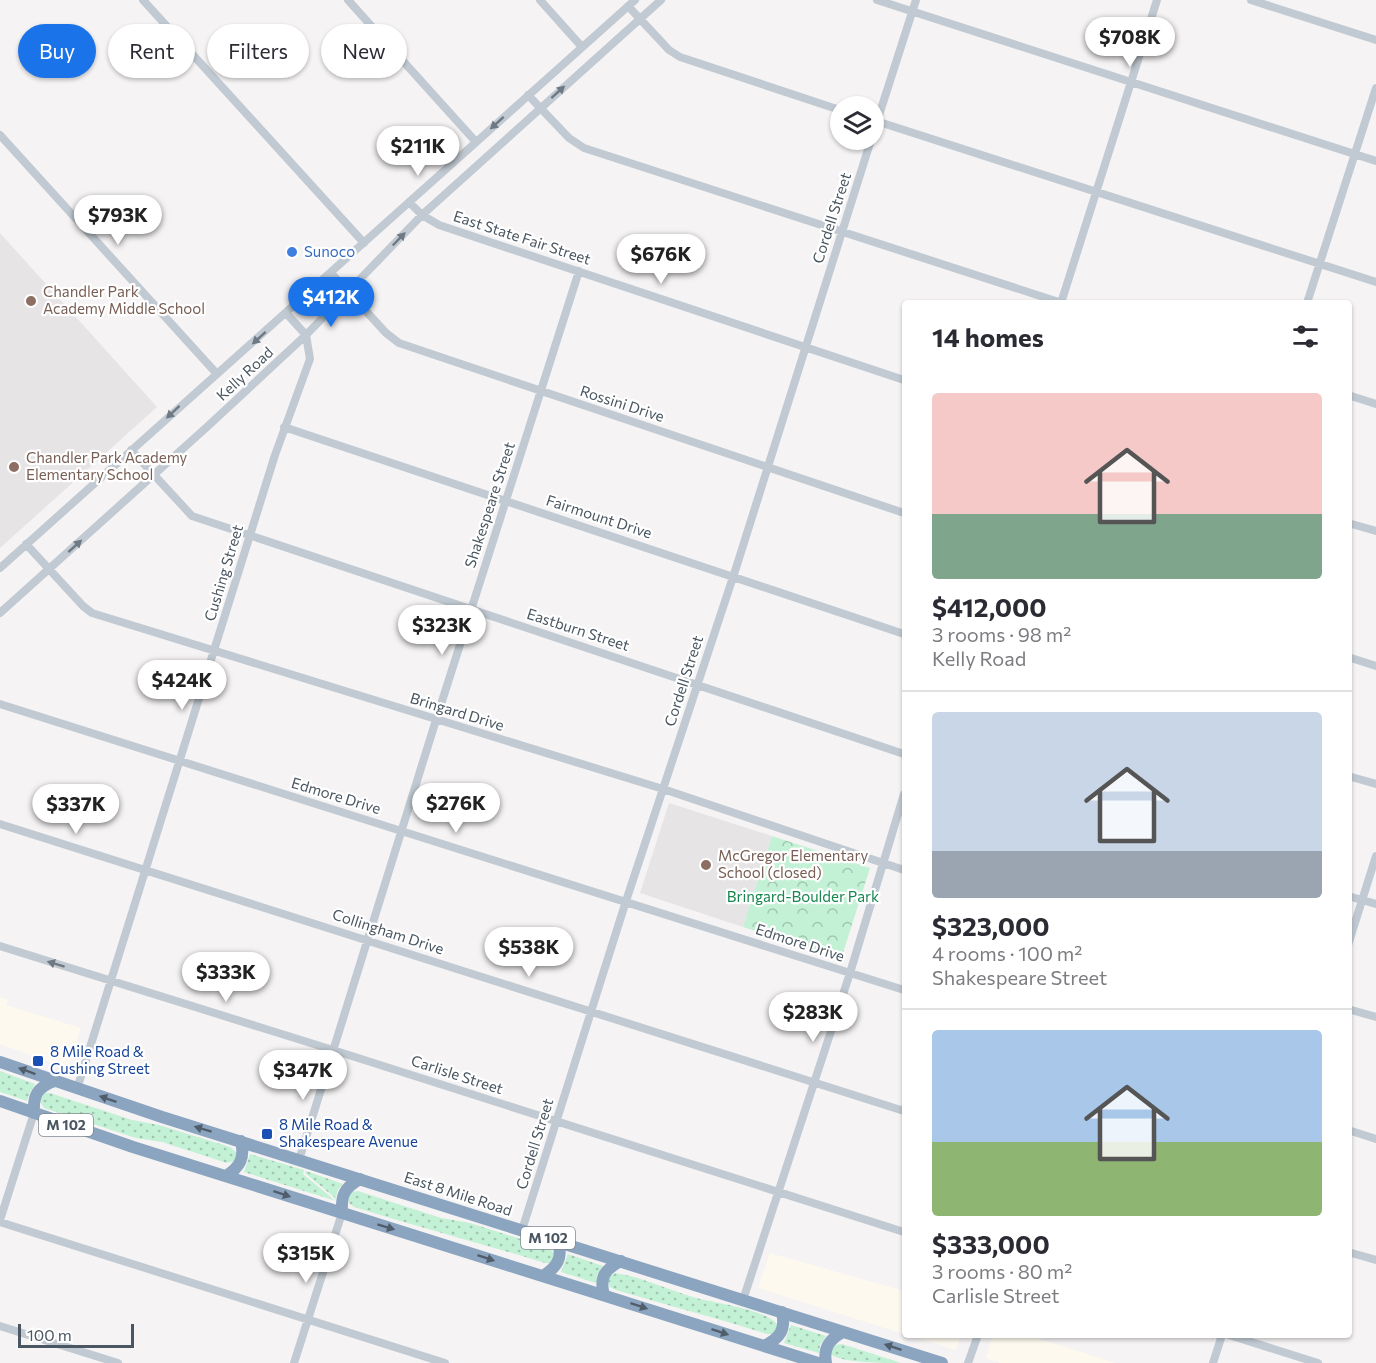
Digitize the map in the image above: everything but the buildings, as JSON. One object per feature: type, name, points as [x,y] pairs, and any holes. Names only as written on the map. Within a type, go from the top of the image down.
[{"type":"highway","name":"East 8 Mile Road","points":[[0,1062],[299,1160],[942,1363]]},
{"type":"highway","points":[[33,1113],[36,1093],[42,1086],[54,1081]]},
{"type":"highway","name":"M 102","points":[[0,1101],[226,1176],[818,1363]]},
{"type":"highway","points":[[226,1176],[237,1169],[241,1161],[243,1153],[241,1141]]},
{"type":"highway","points":[[342,1213],[343,1193],[348,1186],[360,1179]]},
{"type":"highway","points":[[543,1276],[550,1272],[559,1261],[561,1254],[558,1242]]},
{"type":"highway","points":[[604,1295],[601,1283],[603,1276],[607,1270],[621,1262]]},
{"type":"highway","points":[[764,1346],[775,1340],[782,1332],[782,1312]]},
{"type":"highway","points":[[826,1363],[825,1354],[828,1343],[843,1332]]},
{"type":"street","points":[[143,0],[364,243]]},
{"type":"street","points":[[348,0],[476,142]]},
{"type":"street","points":[[540,0],[582,47]]},
{"type":"street","name":"Kelly Road","points":[[0,613],[306,335],[422,215],[661,0]]},
{"type":"street","points":[[877,0],[1376,161]]},
{"type":"street","points":[[883,96],[916,0]]},
{"type":"street","points":[[1062,300],[1157,0]]},
{"type":"street","points":[[1251,0],[1376,40]]},
{"type":"street","points":[[631,3],[640,19],[669,50],[680,57],[830,107]]},
{"type":"street","name":"Kelly Road","points":[[0,568],[631,3]]},
{"type":"street","points":[[1308,300],[1376,88]]},
{"type":"street","points":[[528,95],[569,138],[584,148],[1052,300]]},
{"type":"street","points":[[884,124],[1376,282]]},
{"type":"street","points":[[0,135],[217,374]]},
{"type":"street","name":"Cordell Street","points":[[522,1230],[868,150]]},
{"type":"street","name":"East State Fair Street","points":[[409,202],[422,215],[439,225],[902,379]]},
{"type":"street","name":"Shakespeare Street","points":[[299,1160],[401,830],[579,271]]},
{"type":"street","name":"Rossini Drive","points":[[331,273],[399,343],[902,512]]},
{"type":"street","points":[[286,314],[306,335]]},
{"type":"street","name":"Cushing Street","points":[[77,1089],[250,536],[309,359],[306,335]]},
{"type":"street","points":[[1352,396],[1376,404]]},
{"type":"street","name":"Fairmount Drive","points":[[285,427],[902,633]]},
{"type":"street","name":"Eastburn Street","points":[[131,450],[189,514],[902,753]]},
{"type":"street","points":[[1352,524],[1376,531]]},
{"type":"street","name":"Bringard Drive","points":[[26,544],[82,606],[92,613],[663,789],[902,869]]},
{"type":"street","points":[[1352,658],[1376,666]]},
{"type":"street","name":"Edmore Drive","points":[[0,704],[902,989]]},
{"type":"street","points":[[1352,777],[1376,784]]},
{"type":"street","points":[[743,1300],[850,973],[902,801]]},
{"type":"street","name":"Collingham Drive","points":[[0,825],[902,1110]]},
{"type":"street","points":[[1352,933],[1376,856]]},
{"type":"street","points":[[1352,897],[1376,904]]},
{"type":"street","name":"Carlisle Street","points":[[0,946],[902,1231]]},
{"type":"street","points":[[1352,1010],[1376,1017]]},
{"type":"street","points":[[33,1113],[3,1199],[0,1221],[445,1363]]},
{"type":"street","points":[[1352,1131],[1376,1139]]},
{"type":"street","points":[[294,1363],[342,1213]]},
{"type":"street","points":[[1352,1253],[1376,1260]]},
{"type":"street","points":[[0,1326],[118,1363]]},
{"type":"street","points":[[968,1363],[977,1338]]},
{"type":"street","points":[[1213,1363],[1221,1338]]},
{"type":"street","points":[[1239,1338],[1318,1363]]},
{"type":"shaded area","name":"Chandler Park Academy Middle School","points":[[0,233],[157,407],[0,548]]},
{"type":"shaded area","name":"McGregor Elementary School (closed)","points":[[669,803],[772,836],[743,927],[640,893]]},
{"type":"shaded area","points":[[0,997],[8,999],[6,1005],[81,1028],[68,1069],[0,1044]]},
{"type":"shaded area","points":[[770,1253],[902,1290],[902,1333],[758,1288]]},
{"type":"shaded area","points":[[918,1338],[960,1338],[956,1350]]},
{"type":"shaded area","points":[[992,1338],[1037,1338],[1116,1363],[1000,1363],[986,1358]]},
{"type":"green space","name":"Bringard-Boulder Park","points":[[772,836],[870,868],[841,959],[743,927]]},
{"type":"green space","points":[[0,1071],[35,1084],[27,1101],[0,1092]]},
{"type":"green space","points":[[44,1093],[230,1147],[237,1153],[234,1161],[227,1163],[162,1142],[136,1138],[44,1108],[40,1101]]},
{"type":"green space","points":[[250,1154],[304,1170],[303,1174],[333,1200],[244,1172]]},
{"type":"green space","points":[[306,1171],[343,1184],[338,1189],[335,1201],[334,1197],[305,1173]]},
{"type":"green space","points":[[358,1191],[441,1218],[470,1223],[549,1248],[555,1254],[551,1263],[545,1263],[354,1207],[349,1203],[348,1198],[351,1192]]},
{"type":"green space","points":[[568,1254],[603,1266],[597,1275],[596,1283],[561,1272]]},
{"type":"green space","points":[[615,1273],[700,1299],[755,1312],[766,1316],[778,1326],[773,1334],[767,1334],[616,1290],[610,1287],[608,1282],[610,1276]]},
{"type":"green space","points":[[791,1325],[826,1336],[820,1345],[819,1353],[784,1343]]},
{"type":"green space","points":[[842,1344],[901,1363],[855,1361],[832,1355],[835,1345]]},
{"type":"place","name":"Sunoco","points":[[292,252]]},
{"type":"place","name":"Chandler Park Academy Middle School","points":[[31,301]]},
{"type":"place","name":"Chandler Park Academy Elementary School","points":[[14,467]]},
{"type":"place","name":"McGregor Elementary School (closed)","points":[[706,865]]},
{"type":"place","name":"8 Mile Road & Cushing Street","points":[[38,1061]]},
{"type":"place","name":"8 Mile Road & Shakespeare Avenue","points":[[267,1134]]}]
